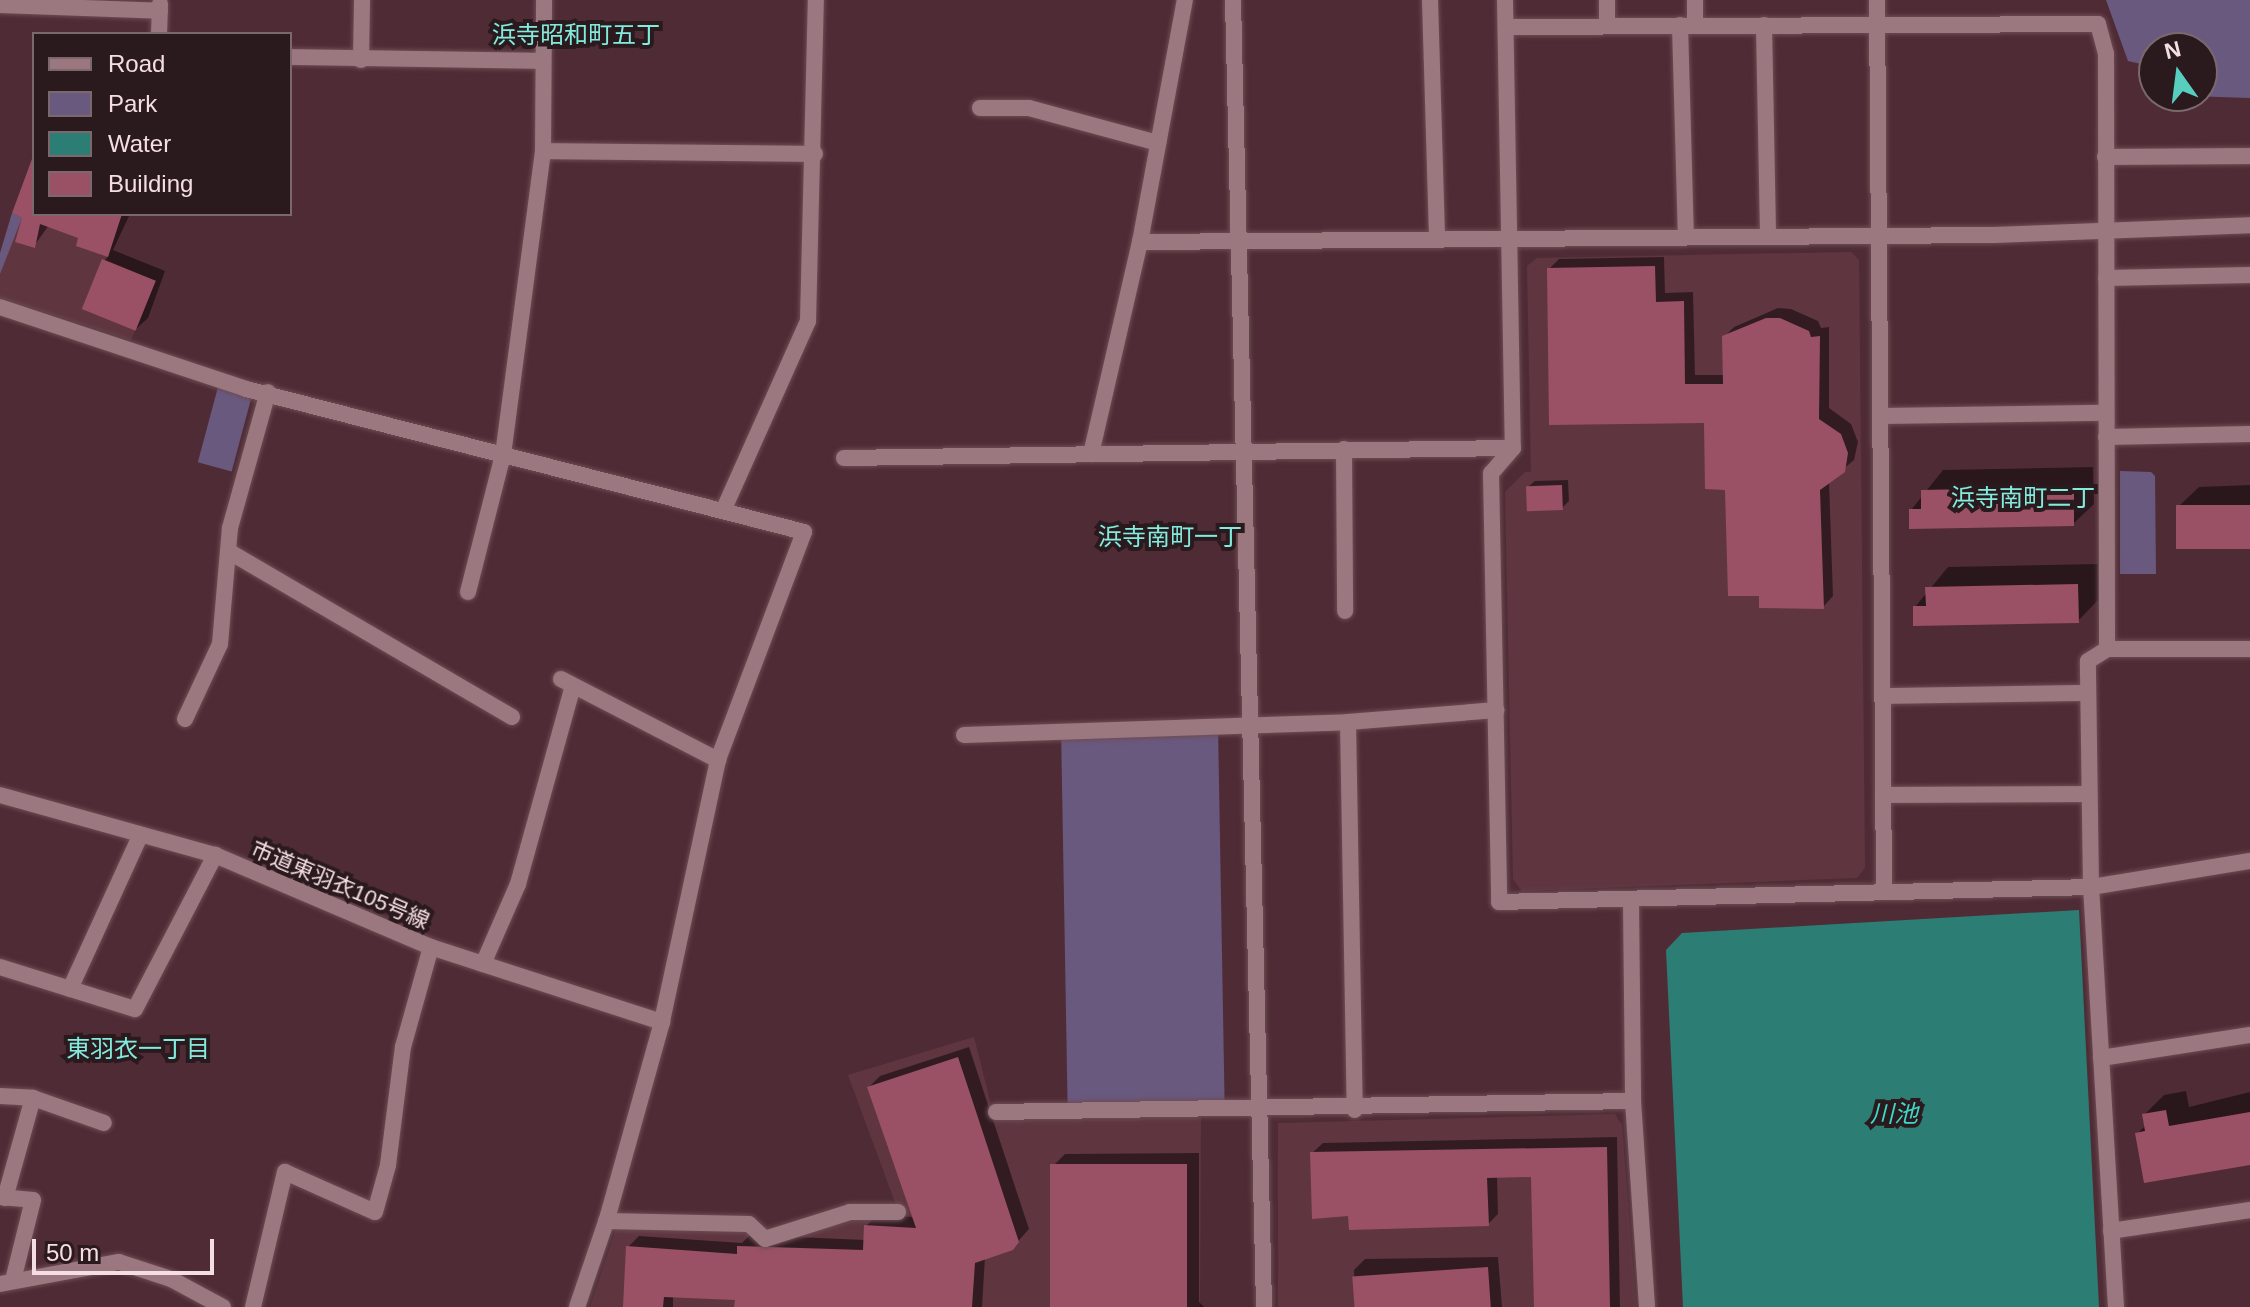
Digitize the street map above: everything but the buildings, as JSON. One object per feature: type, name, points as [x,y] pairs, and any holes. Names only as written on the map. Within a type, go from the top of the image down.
[{"type":"street","points":[[361,60],[362,0]]},
{"type":"street","points":[[468,592],[503,455],[543,151],[544,0]]},
{"type":"street","points":[[723,511],[808,321],[815,154],[816,0]]},
{"type":"street","points":[[1233,0],[1264,1307]]},
{"type":"street","points":[[1430,0],[1437,238]]},
{"type":"street","points":[[1505,0],[1513,448],[1491,473],[1499,902],[2091,887],[2250,861]]},
{"type":"street","points":[[1607,0],[1607,26]]},
{"type":"street","points":[[1686,235],[1688,25],[1695,0]]},
{"type":"street","points":[[1877,0],[1885,696],[1884,890]]},
{"type":"street","points":[[1091,454],[1140,242],[1181,1]]},
{"type":"street","points":[[0,5],[160,6],[159,32]]},
{"type":"street","points":[[1506,27],[2098,24],[2105,37],[2107,649]]},
{"type":"street","points":[[1764,25],[1768,234]]},
{"type":"street","points":[[292,57],[543,61]]},
{"type":"street","points":[[980,108],[1029,108],[1158,143]]},
{"type":"street","points":[[543,151],[815,154]]},
{"type":"street","points":[[2105,157],[2250,156]]},
{"type":"street","points":[[1140,242],[1881,234],[2250,225]]},
{"type":"street","points":[[2106,278],[2250,275]]},
{"type":"street","points":[[0,307],[268,392],[804,532],[718,760],[662,1022],[606,1221],[577,1307]]},
{"type":"street","points":[[185,719],[220,644],[230,528],[268,392]]},
{"type":"street","points":[[1882,416],[2106,413]]},
{"type":"street","points":[[2106,437],[2250,434]]},
{"type":"street","points":[[844,458],[1246,449],[1513,448]]},
{"type":"street","points":[[1344,449],[1345,611]]},
{"type":"street","points":[[228,551],[512,717]]},
{"type":"street","points":[[2116,1307],[2091,887],[2086,693],[2088,661],[2107,649],[2250,649]]},
{"type":"street","points":[[483,964],[537,825],[567,683],[718,760]]},
{"type":"street","points":[[1885,696],[2086,693]]},
{"type":"street","points":[[964,735],[1348,722],[1497,710]]},
{"type":"street","points":[[1348,722],[1355,1110]]},
{"type":"street","points":[[1884,795],[2088,794]]},
{"type":"street","name":"市道東羽衣105号線","points":[[0,795],[215,855],[431,947],[662,1022]]},
{"type":"street","points":[[70,989],[140,836]]},
{"type":"street","points":[[0,967],[135,1009],[215,855]]},
{"type":"street","points":[[1631,901],[1633,1101],[1647,1307]]},
{"type":"street","points":[[253,1307],[285,1172],[375,1212],[388,1165],[403,1047],[431,947]]},
{"type":"street","points":[[2101,1058],[2250,1035]]},
{"type":"street","points":[[0,1096],[33,1098],[104,1123]]},
{"type":"street","points":[[33,1098],[3,1198],[33,1200],[7,1282],[119,1262],[171,1279],[223,1307]]},
{"type":"street","points":[[996,1112],[1355,1110],[1633,1101]]},
{"type":"street","points":[[2111,1231],[2250,1210]]},
{"type":"street","points":[[606,1221],[749,1224],[765,1239],[850,1212],[898,1212]]},
{"type":"shaded area","points":[[32,160],[32,216],[121,216],[107,260],[156,281],[131,340],[0,298],[0,253]]},
{"type":"shaded area","points":[[1851,252],[1859,260],[1865,868],[1857,878],[1522,891],[1513,879],[1505,492],[1525,472],[1531,472],[1527,266],[1537,258]]},
{"type":"shaded area","points":[[974,1037],[994,1117],[1201,1117],[1200,1307],[590,1307],[617,1226],[745,1227],[763,1242],[831,1218],[900,1216],[848,1075]]},
{"type":"shaded area","points":[[1615,1114],[1622,1125],[1636,1307],[1278,1307],[1278,1123]]},
{"type":"green space","points":[[2106,0],[2250,0],[2250,98],[2218,97],[2218,32],[2138,32],[2138,63],[2128,61]]},
{"type":"green space","points":[[12,213],[22,218],[0,274],[0,253]]},
{"type":"green space","points":[[218,387],[252,396],[232,471],[198,462]]},
{"type":"green space","points":[[2120,471],[2151,472],[2155,476],[2156,574],[2120,574]]},
{"type":"green space","points":[[1218,726],[1225,1104],[1068,1107],[1061,729]]},
{"type":"water","name":"川池","points":[[2079,910],[2099,1307],[1683,1307],[1666,950],[1682,933]]},
{"type":"district","name":"浜寺昭和町五丁","points":[[576,35]]},
{"type":"district","name":"浜寺南町二丁","points":[[2023,498]]},
{"type":"district","name":"浜寺南町一丁","points":[[1170,537]]},
{"type":"district","name":"東羽衣一丁目","points":[[138,1049]]}]
